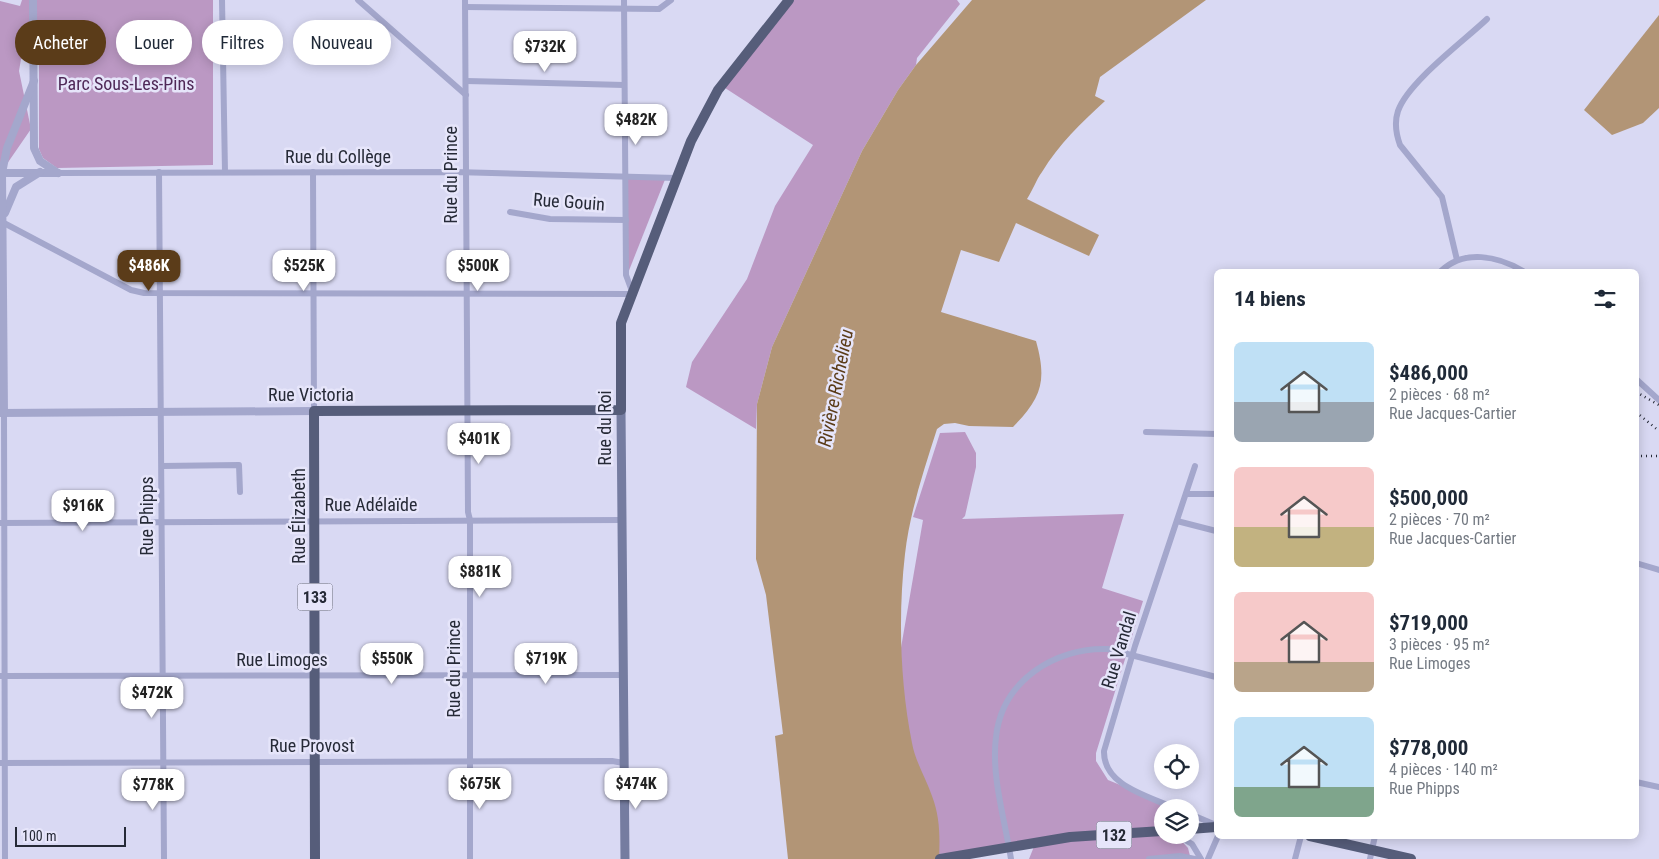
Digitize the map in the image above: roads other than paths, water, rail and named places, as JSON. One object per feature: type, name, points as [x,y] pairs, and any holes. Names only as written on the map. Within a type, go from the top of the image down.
[{"type":"main road","name":"Rue du Roi","points":[[625,859],[621,323],[698,125],[714,96],[789,0]]},
{"type":"main road","name":"Rue Victoria","points":[[314,412],[622,410]]},
{"type":"main road","name":"Rue Élizabeth","points":[[314,412],[315,859]]},
{"type":"main road","points":[[1199,828],[1214,826]]},
{"type":"main road","name":"132","points":[[940,859],[1070,837],[1154,832]]},
{"type":"main road","points":[[1324,839],[1343,843],[1371,854],[1411,859]]},
{"type":"main road","points":[[1343,843],[1352,839]]},
{"type":"street","points":[[33,0],[34,148],[40,161],[58,173]]},
{"type":"street","points":[[222,0],[225,172]]},
{"type":"street","points":[[358,0],[466,95]]},
{"type":"street","points":[[1,221],[131,290],[160,293],[467,292],[633,294],[626,275],[624,0]]},
{"type":"street","points":[[465,3],[659,9],[671,0]]},
{"type":"street","name":"Rue du Prince","points":[[465,3],[468,512],[470,520],[470,859]]},
{"type":"street","points":[[1457,260],[1442,197],[1400,145],[1397,137],[1396,120],[1402,102],[1416,84],[1487,19]]},
{"type":"street","points":[[5,859],[2,813],[1,173],[7,148],[34,81]]},
{"type":"street","points":[[466,81],[624,85]]},
{"type":"street","points":[[1,221],[8,201],[16,187],[40,172]]},
{"type":"street","name":"Rue Phipps","points":[[159,172],[164,859]]},
{"type":"street","name":"Rue Élizabeth","points":[[313,172],[314,412]]},
{"type":"street","name":"Rue du Collège","points":[[1,173],[466,172],[626,175],[676,178]]},
{"type":"street","name":"Rue Gouin","points":[[510,212],[550,218],[626,220]]},
{"type":"street","points":[[1444,269],[1457,260],[1490,258],[1502,261],[1518,269]]},
{"type":"street","points":[[1639,381],[1659,400]]},
{"type":"street","name":"Rue Victoria","points":[[2,414],[314,412]]},
{"type":"street","points":[[1146,432],[1214,434]]},
{"type":"street","points":[[162,466],[239,465],[240,492]]},
{"type":"street","name":"Rue Vandal","points":[[1155,799],[1114,778],[1106,765],[1104,757],[1105,743],[1195,466]]},
{"type":"street","points":[[1186,494],[1214,494]]},
{"type":"street","name":"Rue Adélaïde","points":[[2,523],[622,520]]},
{"type":"street","points":[[1176,521],[1214,531]]},
{"type":"street","points":[[1639,565],[1659,570]]},
{"type":"street","points":[[1011,859],[995,751],[998,726],[1007,702],[1032,672],[1058,657],[1094,649],[1108,649],[1214,676]]},
{"type":"street","name":"Rue Limoges","points":[[2,676],[623,675]]},
{"type":"street","name":"Rue Provost","points":[[2,762],[614,761],[624,763]]},
{"type":"street","points":[[1639,783],[1659,787]]},
{"type":"street","points":[[1199,818],[1214,825]]},
{"type":"street","points":[[1208,859],[1217,839]]},
{"type":"street","points":[[1295,859],[1300,839]]},
{"type":"street","points":[[1371,854],[1374,839]]},
{"type":"street","points":[[1192,844],[1202,859]]},
{"type":"street","points":[[1149,859],[1180,856],[1195,859]]},
{"type":"water","name":"Rivière Richelieu","points":[[972,0],[1206,0],[1100,77],[1095,96],[1105,101],[1063,143],[1040,175],[1027,199],[1099,235],[1089,256],[1016,223],[999,262],[961,250],[941,312],[1036,341],[1041,378],[1040,388],[1036,397],[1013,427],[969,426],[955,423],[944,424],[937,429],[910,522],[901,601],[901,648],[905,696],[913,750],[930,789],[937,812],[939,859],[788,859],[775,736],[783,734],[766,595],[756,559],[757,404],[772,347],[862,151],[898,90],[916,65]]},
{"type":"water","points":[[1659,15],[1659,108],[1643,123],[1612,135],[1584,110]]},
{"type":"railway","points":[[1639,394],[1659,405]]},
{"type":"railway","points":[[1639,414],[1659,431]]},
{"type":"railway","points":[[1639,456],[1659,456]]},
{"type":"park label","name":"Parc Sous-Les-Pins","points":[[126,84]]}]
